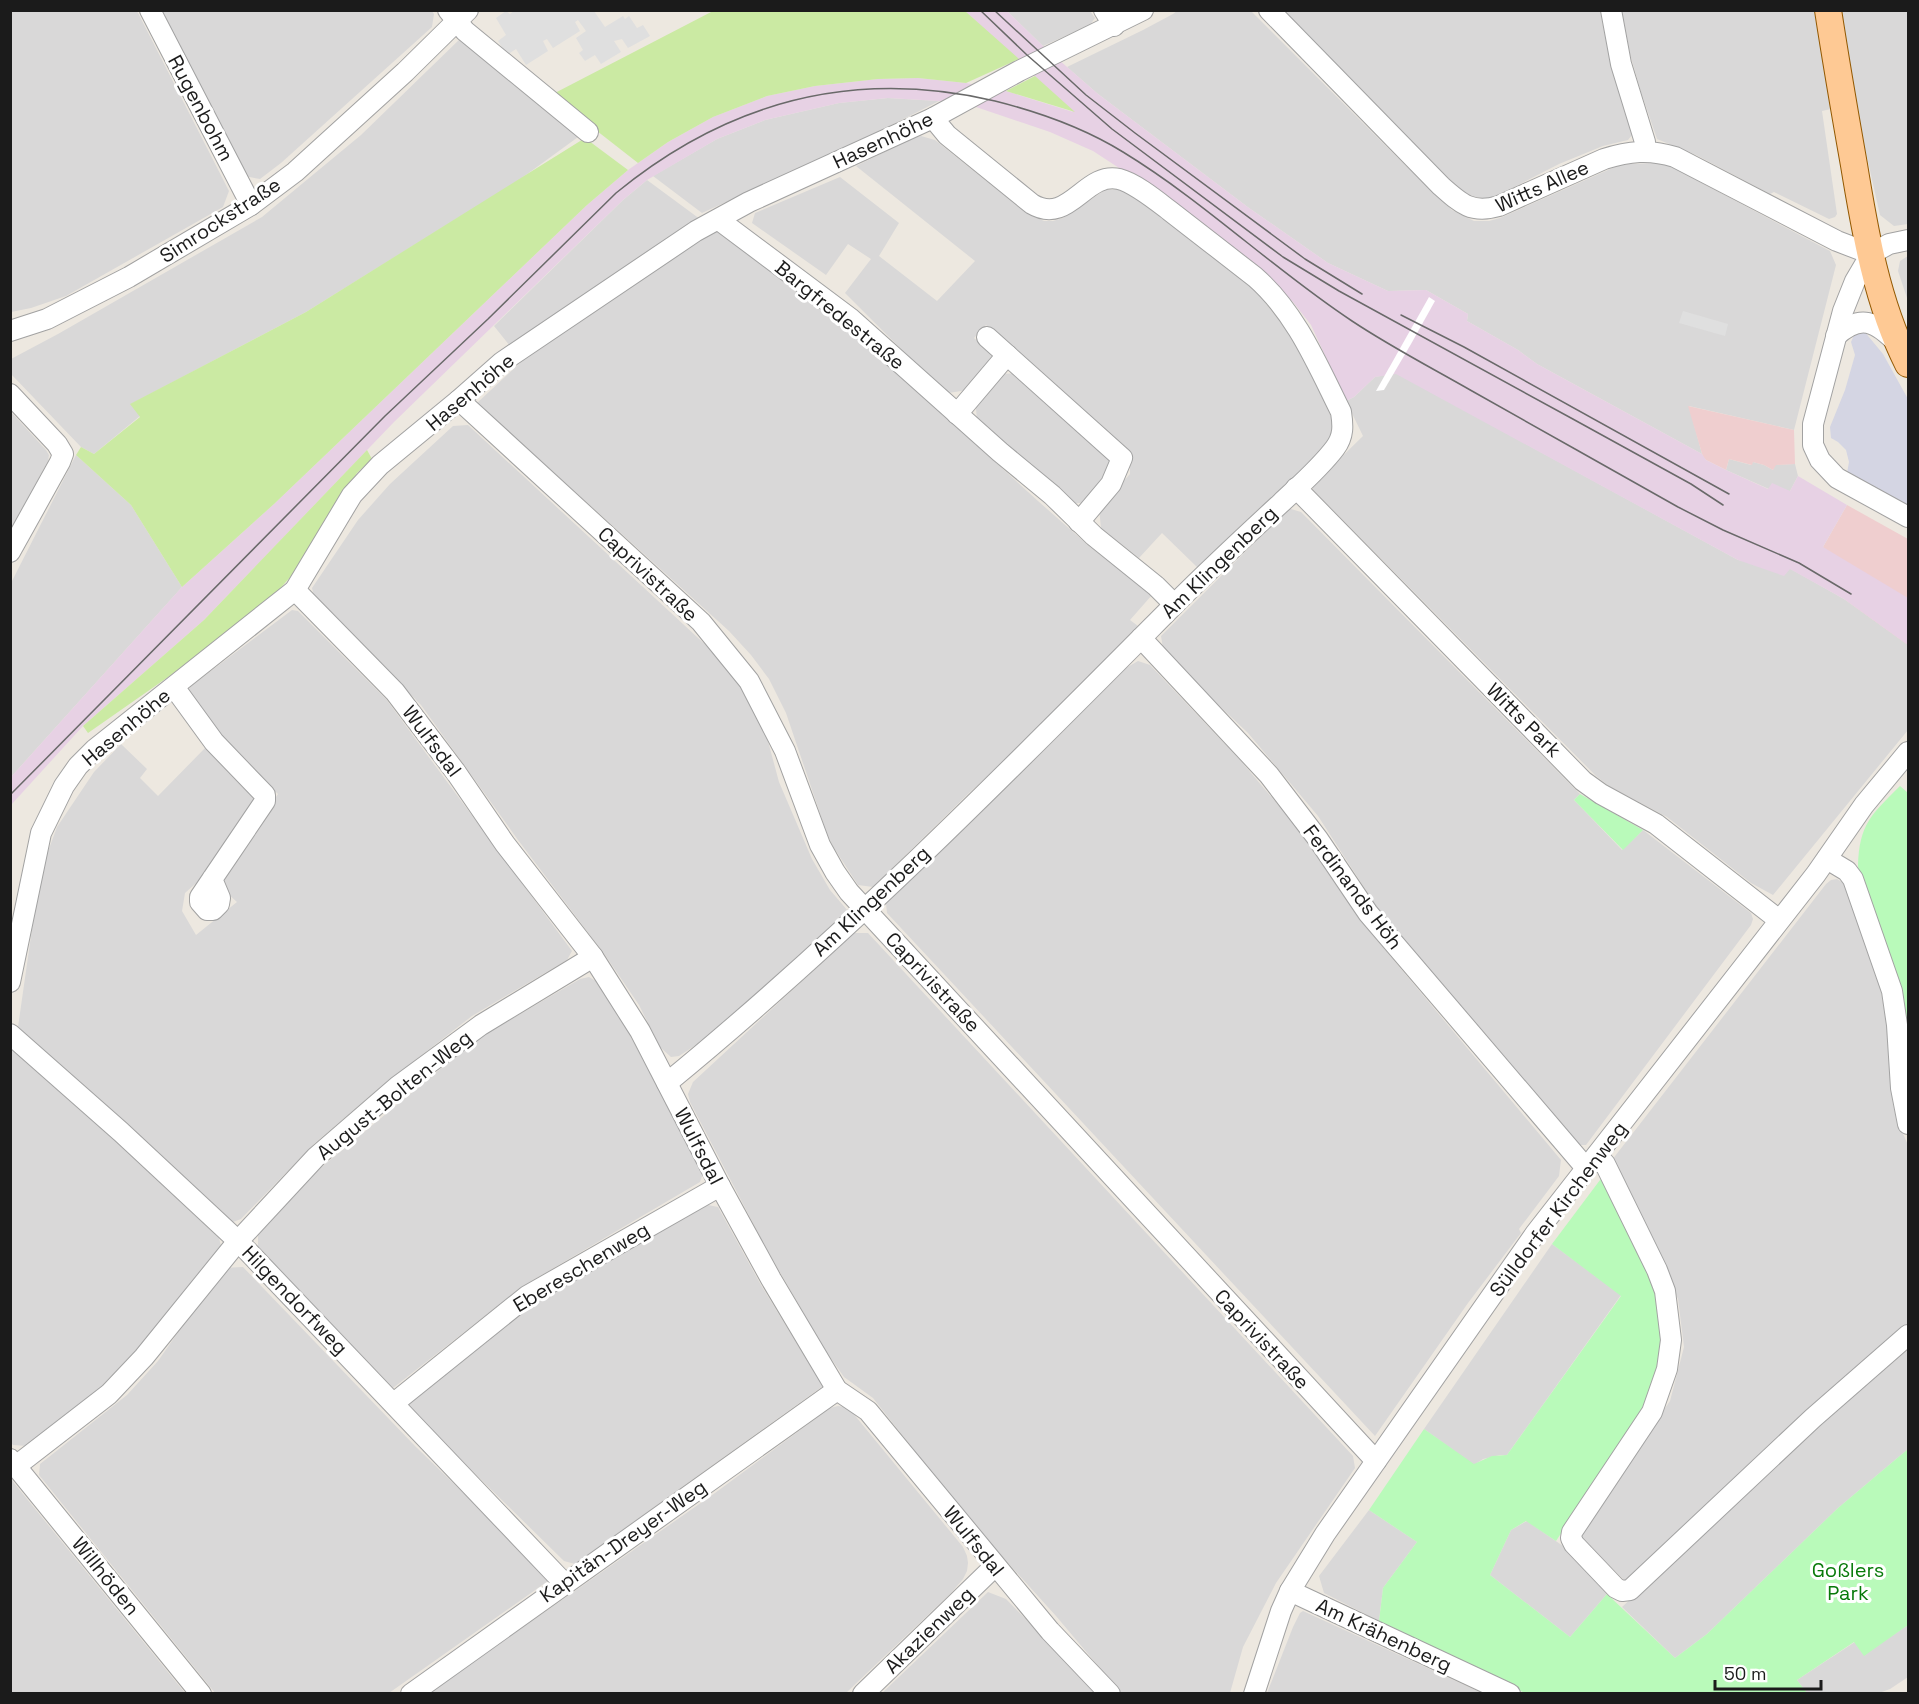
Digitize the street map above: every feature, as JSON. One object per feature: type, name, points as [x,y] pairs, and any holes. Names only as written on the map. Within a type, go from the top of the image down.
[{"type":"main road","points":[[1828,10],[1863,218],[1879,286],[1903,354]]},
{"type":"street","name":"Rugenbohm","points":[[150,10],[251,205]]},
{"type":"street","name":"Hasenhöhe","points":[[10,982],[41,833],[64,786],[78,766],[96,749],[295,590],[352,495],[381,465],[502,362],[696,231],[749,202],[933,118],[1109,18],[1143,10]]},
{"type":"street","name":"Witts Allee","points":[[1269,10],[1441,186],[1474,209],[1484,210],[1499,206],[1617,154],[1645,151],[1675,158],[1836,241],[1871,254]]},
{"type":"street","points":[[1611,10],[1621,64],[1645,142],[1645,151]]},
{"type":"street","name":"Simrockstraße","points":[[10,331],[47,319],[129,277],[251,205],[295,172],[405,72],[458,14],[476,40],[588,132]]},
{"type":"street","name":"Am Klingenberg","points":[[667,1083],[723,1037],[866,909],[1013,766],[1174,604],[1296,488],[1341,439],[1343,424],[1341,411],[1304,338],[1294,322],[1260,281],[1153,198],[1120,179],[1112,178],[1099,182],[1057,209],[1040,209],[947,135],[933,118]]},
{"type":"street","name":"Bargfredestraße","points":[[719,220],[843,313],[1174,604]]},
{"type":"street","points":[[1908,240],[1889,244],[1871,254],[1848,297],[1813,424],[1812,436],[1820,460],[1831,473],[1908,517]]},
{"type":"street","points":[[1836,336],[1851,325],[1868,322],[1883,330],[1903,354]]},
{"type":"street","points":[[987,336],[1122,458],[1111,484],[1079,522]]},
{"type":"street","points":[[957,414],[1007,355]]},
{"type":"street","points":[[10,394],[57,444],[63,454],[10,552]]},
{"type":"street","name":"Caprivistraße","points":[[459,400],[701,622],[749,681],[785,751],[820,845],[849,892],[1376,1461]]},
{"type":"street","name":"Witts Park","points":[[1296,488],[1583,781],[1601,794],[1656,824],[1779,920]]},
{"type":"street","name":"Wulfsdal","points":[[295,590],[395,692],[455,771],[506,844],[593,957],[640,1031],[771,1279],[837,1390],[868,1412],[1050,1631],[1110,1694]]},
{"type":"street","name":"Ferdinands Höh","points":[[1141,638],[1269,775],[1318,839],[1368,913],[1592,1161]]},
{"type":"street","points":[[174,687],[214,742],[265,795],[265,801],[212,879]]},
{"type":"street","name":"Sülldorfer Kirchenweg","points":[[1254,1694],[1290,1591],[1325,1534],[1535,1234],[1827,859],[1864,805],[1908,752]]},
{"type":"street","points":[[1827,859],[1847,871],[1853,879],[1892,991],[1897,1025],[1900,1088],[1908,1124]]},
{"type":"street","name":"August-Bolten-Weg","points":[[13,1462],[109,1394],[144,1357],[238,1241],[316,1157],[398,1086],[481,1024],[593,957]]},
{"type":"street","name":"Hilgendorfweg","points":[[10,1034],[121,1132],[238,1241],[564,1583]]},
{"type":"street","points":[[1592,1161],[1605,1164],[1657,1270],[1665,1291],[1671,1341],[1667,1369],[1652,1412],[1572,1532],[1571,1538],[1574,1544],[1616,1588],[1622,1591],[1629,1590],[1813,1418],[1908,1335]]},
{"type":"street","name":"Ebereschenweg","points":[[394,1403],[527,1296],[720,1186]]},
{"type":"street","name":"Kapitän-Dreyer-Weg","points":[[411,1694],[837,1390]]},
{"type":"street","name":"Willhöden","points":[[13,1462],[201,1694]]},
{"type":"street","name":"Akazienweg","points":[[863,1694],[995,1566]]},
{"type":"street","name":"Am Krähenberg","points":[[1290,1591],[1510,1694]]},
{"type":"shaded area","points":[[11,10],[137,11],[229,191],[223,207],[66,296],[11,312]]},
{"type":"shaded area","points":[[431,10],[434,14],[432,27],[281,163],[260,179],[244,176],[158,11]]},
{"type":"shaded area","points":[[515,10],[594,11],[605,27],[623,16],[625,19],[629,16],[637,28],[643,25],[650,36],[628,48],[622,39],[614,41],[621,52],[601,64],[595,55],[585,61],[579,53],[583,50],[576,38],[586,31],[578,20],[575,22],[580,31],[553,48],[547,39],[543,41],[548,51],[526,65],[516,49],[507,55],[498,41],[506,35],[496,18],[506,11],[510,14]]},
{"type":"shaded area","points":[[965,11],[1007,11],[1098,94],[1249,208],[1328,263],[1388,291],[1426,290],[1468,314],[1467,321],[1518,350],[1537,364],[1702,454],[1706,460],[1726,470],[1768,489],[1772,483],[1790,491],[1798,476],[1847,505],[1823,547],[1908,598],[1908,645],[1844,599],[1790,569],[1784,576],[1738,560],[1396,374],[1375,377],[1354,397],[1346,401],[1311,325],[1293,302],[1266,277],[1159,194],[1093,151],[1050,132],[976,107],[939,101],[888,98],[839,103],[765,120],[717,139],[647,180],[623,200],[394,422],[204,620],[83,726],[11,805],[11,777],[182,587],[274,504],[587,205],[628,170],[668,142],[713,117],[767,96],[815,86],[878,79],[918,78],[966,83],[1006,91],[1073,112]]},
{"type":"shaded area","points":[[1007,11],[1090,11],[1095,18],[1090,25],[1043,46]]},
{"type":"shaded area","points":[[1177,11],[1251,11],[1421,181],[1452,210],[1474,221],[1500,218],[1617,166],[1654,163],[1670,166],[1830,251],[1836,265],[1794,430],[1689,406],[1702,454],[1537,364],[1518,350],[1467,321],[1468,314],[1426,290],[1388,291],[1328,263],[1249,208],[1098,94],[1067,67]]},
{"type":"shaded area","points":[[1283,11],[1600,11],[1612,69],[1632,135],[1628,140],[1603,146],[1559,164],[1493,198],[1476,197],[1465,193],[1455,185]]},
{"type":"shaded area","points":[[1622,11],[1814,11],[1831,109],[1822,111],[1837,214],[1835,217],[1829,219],[1774,192],[1770,194],[1696,155],[1657,139],[1630,54]]},
{"type":"shaded area","points":[[1834,11],[1908,11],[1908,224],[1894,226],[1880,215]]},
{"type":"shaded area","points":[[462,37],[585,132],[519,180],[306,312],[131,404],[140,416],[94,454],[81,447],[11,374],[11,359],[262,217],[361,135]]},
{"type":"shaded area","points":[[888,98],[939,101],[862,140],[702,213],[653,176],[717,139],[765,120],[839,103]]},
{"type":"shaded area","points":[[921,136],[935,140],[1023,210],[1044,221],[1063,218],[1105,190],[1119,189],[1137,199],[1253,287],[1298,345],[1334,424],[1332,438],[1323,450],[1198,568],[1162,533],[1139,558],[1101,528],[1099,508],[1130,474],[1130,454],[986,325],[974,338],[992,354],[991,367],[968,390],[948,393],[845,293],[871,259],[848,244],[826,275],[752,223],[755,213],[840,177],[899,223],[879,256],[937,301],[975,261],[856,166]]},
{"type":"shaded area","points":[[647,180],[849,329],[1089,546],[1152,595],[1130,620],[1138,626],[1032,736],[969,793],[873,887],[858,885],[834,848],[827,834],[786,713],[769,679],[751,655],[729,631],[477,403],[522,361],[494,326],[623,200]]},
{"type":"shaded area","points":[[1908,256],[1908,301],[1898,271],[1900,261]]},
{"type":"shaded area","points":[[1683,311],[1728,324],[1725,336],[1679,323]]},
{"type":"shaded area","points":[[1864,331],[1883,354],[1908,399],[1908,506],[1847,473],[1849,462],[1846,450],[1831,438],[1830,427],[1845,390],[1855,355],[1851,342],[1855,333]]},
{"type":"shaded area","points":[[1021,373],[1111,454],[1112,465],[1090,502],[1069,504],[977,419],[975,399],[998,374]]},
{"type":"shaded area","points":[[1396,373],[1738,560],[1789,568],[1844,599],[1908,645],[1908,730],[1773,895],[1751,883],[1667,817],[1609,786],[1596,776],[1313,490],[1313,485],[1363,436],[1346,401],[1354,397],[1375,377]]},
{"type":"shaded area","points":[[1688,406],[1794,430],[1795,464],[1776,465],[1773,470],[1753,462],[1752,465],[1729,459],[1726,470],[1706,460],[1703,457]]},
{"type":"shaded area","points":[[11,412],[49,455],[48,461],[11,530]]},
{"type":"shaded area","points":[[468,425],[710,649],[739,684],[765,730],[779,782],[812,859],[830,890],[848,911],[848,916],[711,1035],[679,1056],[671,1057],[660,1047],[639,1005],[605,955],[518,840],[421,705],[314,596],[312,588],[358,520],[390,484],[453,426]]},
{"type":"shaded area","points":[[76,455],[131,505],[182,587],[11,777],[11,583]]},
{"type":"shaded area","points":[[1729,459],[1751,465],[1753,462],[1773,470],[1775,465],[1795,464],[1798,476],[1790,491],[1769,489],[1726,470]]},
{"type":"shaded area","points":[[1847,505],[1908,539],[1908,645],[1847,601],[1823,547]]},
{"type":"shaded area","points":[[1291,509],[1301,512],[1580,794],[1574,800],[1622,850],[1643,830],[1751,913],[1753,919],[1751,925],[1586,1145],[1578,1145],[1380,912],[1318,816],[1248,733],[1163,648],[1161,636],[1286,511]]},
{"type":"shaded area","points":[[292,610],[298,611],[386,699],[572,951],[567,960],[472,1016],[382,1086],[315,1143],[241,1219],[233,1222],[17,1034],[40,873],[57,827],[94,772],[121,744],[147,769],[140,778],[158,796],[207,746],[258,796],[202,878],[185,893],[182,911],[196,935],[237,902],[227,893],[222,878],[278,794],[232,750],[187,692],[191,686]]},
{"type":"shaded area","points":[[1138,661],[1150,665],[1240,760],[1296,826],[1360,920],[1561,1160],[1559,1176],[1519,1229],[1521,1233],[1468,1303],[1375,1436],[887,913],[886,903],[1126,668]]},
{"type":"shaded area","points":[[1837,879],[1846,887],[1880,986],[1887,1025],[1893,1104],[1908,1145],[1908,1324],[1626,1582],[1578,1534],[1670,1401],[1684,1347],[1678,1299],[1612,1160],[1826,884]]},
{"type":"shaded area","points":[[854,933],[868,933],[1353,1456],[1355,1468],[1276,1583],[1243,1647],[1230,1693],[1121,1693],[1056,1616],[970,1521],[873,1398],[844,1377],[825,1350],[766,1248],[690,1102],[688,1094],[693,1082]]},
{"type":"shaded area","points":[[589,977],[596,981],[616,1009],[703,1173],[700,1182],[523,1286],[393,1388],[258,1248],[258,1235],[306,1180],[456,1056],[486,1034],[580,979]]},
{"type":"shaded area","points":[[11,1048],[114,1139],[219,1238],[221,1246],[144,1342],[95,1393],[27,1446],[11,1443]]},
{"type":"shaded area","points":[[708,1205],[718,1207],[761,1285],[823,1386],[575,1564],[564,1561],[413,1413],[408,1403],[532,1303]]},
{"type":"shaded area","points":[[1552,1244],[1621,1295],[1507,1455],[1483,1459],[1474,1465],[1424,1429]]},
{"type":"shaded area","points":[[243,1267],[415,1446],[547,1574],[548,1581],[389,1693],[215,1693],[39,1475],[40,1464],[127,1395],[158,1361],[223,1268]]},
{"type":"shaded area","points":[[1908,1345],[1908,1449],[1838,1508],[1707,1634],[1675,1658],[1622,1607]]},
{"type":"shaded area","points":[[845,1407],[852,1412],[963,1547],[968,1563],[963,1579],[951,1593],[846,1693],[429,1693],[715,1493],[830,1408]]},
{"type":"shaded area","points":[[11,1478],[14,1483],[185,1693],[11,1693]]},
{"type":"shaded area","points":[[1369,1510],[1417,1542],[1383,1588],[1379,1621],[1324,1593],[1319,1576]]},
{"type":"shaded area","points":[[1527,1521],[1563,1546],[1607,1594],[1570,1637],[1490,1575],[1511,1530]]},
{"type":"shaded area","points":[[988,1592],[1006,1599],[1098,1693],[881,1694]]},
{"type":"shaded area","points":[[1303,1611],[1482,1693],[1267,1693],[1293,1627]]},
{"type":"shaded area","points":[[1908,1625],[1908,1677],[1890,1689],[1879,1693],[1807,1693],[1797,1680],[1855,1642],[1864,1655]]},
{"type":"green space","points":[[713,11],[965,11],[1019,59],[966,83],[918,78],[878,79],[815,86],[767,96],[713,117],[668,142],[638,163],[551,95]]},
{"type":"green space","points":[[1035,76],[1075,112],[1006,91]]},
{"type":"green space","points":[[585,138],[628,170],[587,205],[274,504],[182,587],[131,505],[76,455],[81,447],[94,454],[140,417],[130,404],[306,312]]},
{"type":"green space","points":[[367,450],[372,459],[357,473],[293,574],[277,592],[171,675],[88,733],[83,726],[204,620]]},
{"type":"green space","points":[[1900,786],[1908,793],[1908,1103],[1858,866],[1864,830],[1882,804]]},
{"type":"green space","points":[[1580,794],[1643,830],[1623,850],[1574,800]]},
{"type":"green space","name":"Goßlers Park","points":[[1603,1176],[1653,1282],[1662,1340],[1658,1366],[1648,1399],[1556,1541],[1526,1521],[1511,1530],[1490,1575],[1570,1637],[1607,1594],[1675,1658],[1707,1634],[1838,1508],[1908,1449],[1908,1625],[1864,1656],[1854,1642],[1797,1680],[1807,1693],[1525,1693],[1400,1635],[1401,1631],[1379,1621],[1383,1588],[1417,1542],[1369,1510],[1424,1429],[1474,1464],[1492,1456],[1507,1455],[1621,1296],[1552,1244]]},
{"type":"pier","points":[[1429,297],[1435,301],[1411,344],[1384,390],[1376,391]]},
{"type":"tram line","points":[[980,10],[1027,55],[1112,129],[1283,257],[1339,291],[1691,484],[1723,505]]},
{"type":"tram line","points":[[994,10],[1086,95],[1135,133],[1305,259],[1362,294]]},
{"type":"tram line","points":[[10,795],[385,416],[616,193],[659,161],[702,135],[748,115],[794,100],[842,91],[892,89],[943,92],[995,101],[1045,116],[1093,135],[1153,171],[1294,280],[1382,340],[1678,507],[1723,530],[1799,563],[1851,594]]},
{"type":"tram line","points":[[1401,315],[1464,347],[1729,494]]}]
